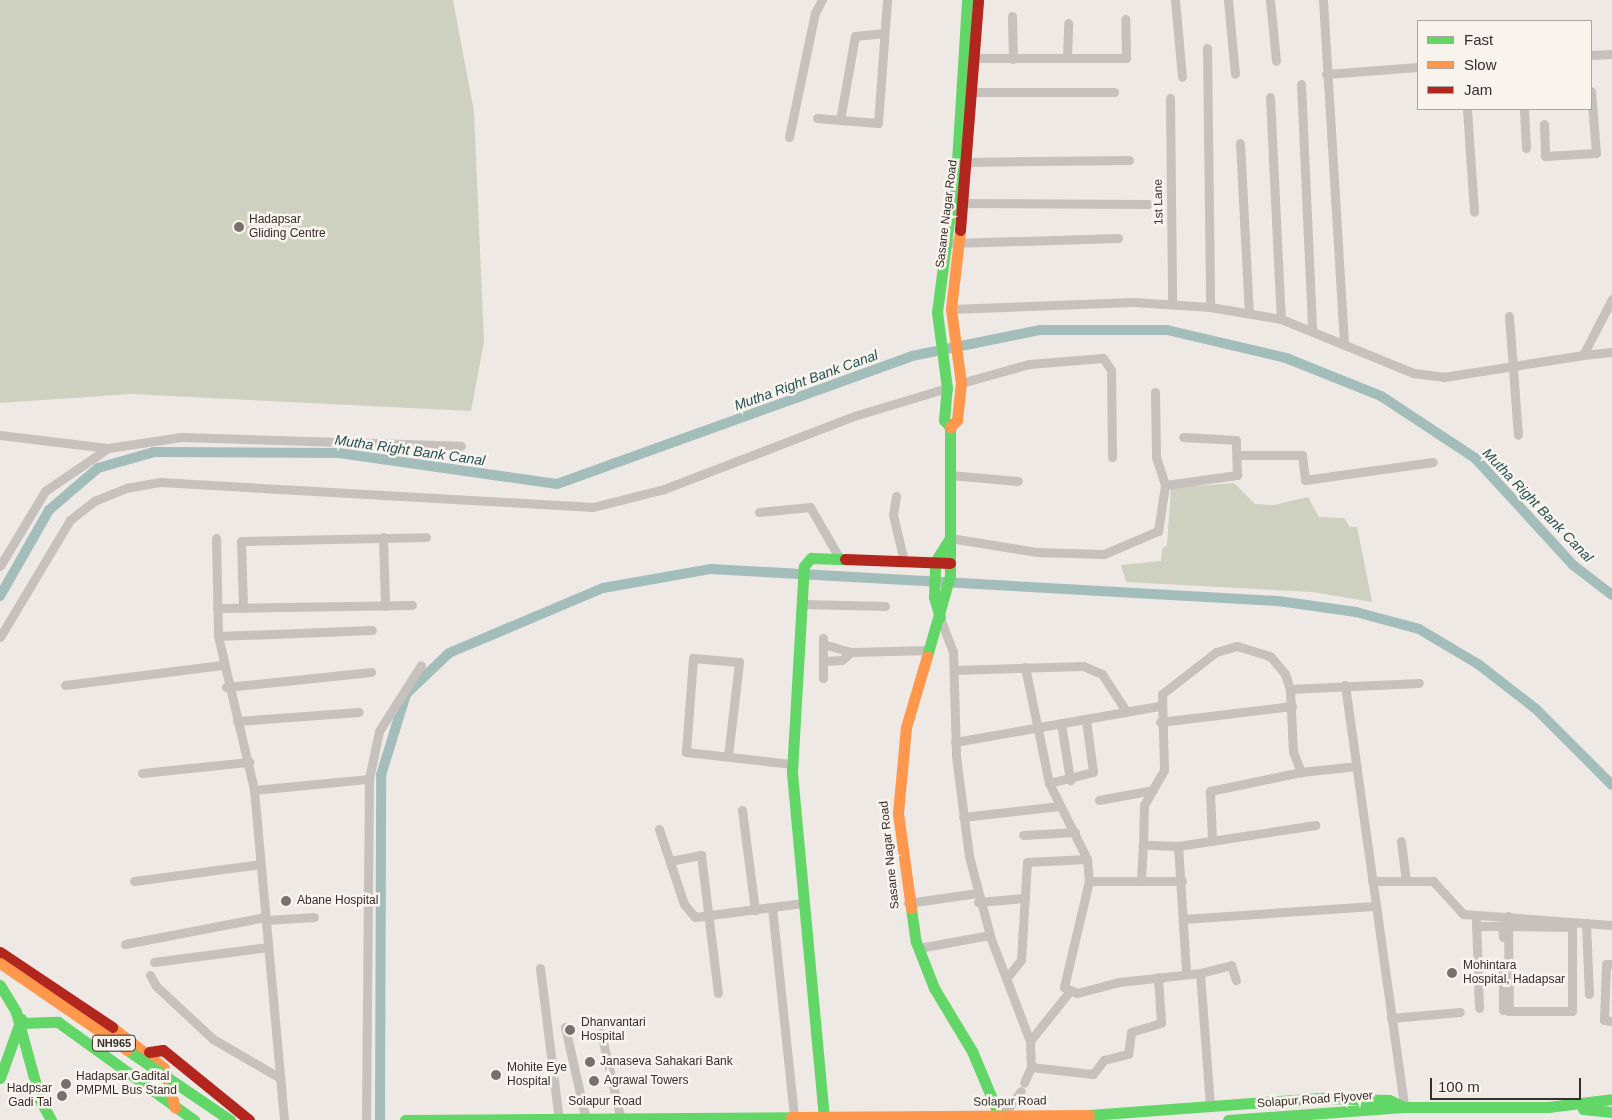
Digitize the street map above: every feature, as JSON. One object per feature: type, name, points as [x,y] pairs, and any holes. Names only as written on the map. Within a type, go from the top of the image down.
[{"type":"main road","name":"Sasane Nagar Road","points":[[962,162],[967,0]]},
{"type":"main road","name":"Sasane Nagar Road","points":[[950,427],[957,420],[961,383],[953,338],[951,309],[958,244],[958,203],[972,92],[978,0]]},
{"type":"main road","name":"Sasane Nagar Road","points":[[958,203],[946,243],[937,312],[938,343],[947,388],[944,420],[950,427],[950,569],[947,597],[906,727],[898,779],[908,903],[918,948],[934,988],[972,1051],[1001,1118]]},
{"type":"main road","points":[[940,618],[934,597],[935,562],[950,538]]},
{"type":"main road","points":[[824,1118],[803,903],[792,764],[804,566],[810,558],[935,562],[950,569]]},
{"type":"main road","name":"NH965","points":[[0,952],[149,1052],[164,1068],[176,1108]]},
{"type":"main road","name":"NH965","points":[[0,963],[230,1120]]},
{"type":"main road","points":[[0,986],[20,1010],[22,1023],[0,1078]]},
{"type":"main road","points":[[0,986],[16,1012],[40,1100],[51,1120]]},
{"type":"main road","points":[[22,1023],[43,1019],[58,1022],[194,1120]]},
{"type":"main road","points":[[149,1052],[163,1050],[249,1120]]},
{"type":"main road","name":"Solapur Road","points":[[406,1120],[585,1116],[1001,1118],[1120,1114],[1210,1105],[1323,1098],[1388,1100],[1404,1108],[1548,1107],[1612,1100]]},
{"type":"main road","points":[[1548,1107],[1612,1112]]},
{"type":"main road","name":"Solapur Road Flyover","points":[[1228,1120],[1404,1108]]},
{"type":"street","points":[[789,137],[815,13],[822,0]]},
{"type":"street","points":[[816,118],[878,123],[887,0]]},
{"type":"street","points":[[1175,0],[1182,77]]},
{"type":"street","points":[[1228,0],[1235,74]]},
{"type":"street","points":[[1270,0],[1276,61]]},
{"type":"street","points":[[1323,0],[1326,74],[1344,344]]},
{"type":"street","points":[[1012,16],[1013,58]]},
{"type":"street","points":[[974,58],[1126,58],[1125,19]]},
{"type":"street","points":[[1067,58],[1068,23]]},
{"type":"street","points":[[840,120],[855,36],[884,33]]},
{"type":"street","points":[[1208,48],[1210,307]]},
{"type":"street","points":[[1592,55],[1612,54]]},
{"type":"street","points":[[1326,74],[1417,67]]},
{"type":"street","points":[[1301,84],[1312,329]]},
{"type":"street","points":[[972,92],[1114,92]]},
{"type":"street","points":[[1270,97],[1280,319]]},
{"type":"street","name":"1st Lane","points":[[1170,98],[1172,304]]},
{"type":"street","points":[[1544,124],[1545,156],[1596,153],[1592,104]]},
{"type":"street","points":[[1467,110],[1474,212]]},
{"type":"street","points":[[1524,110],[1526,148]]},
{"type":"street","points":[[1240,143],[1249,312]]},
{"type":"street","points":[[962,162],[1129,160]]},
{"type":"street","points":[[958,203],[1148,204]]},
{"type":"street","points":[[946,243],[1118,238]]},
{"type":"street","points":[[1583,355],[1612,299]]},
{"type":"street","points":[[951,309],[1096,302],[1172,304],[1249,312],[1312,329],[1344,344],[1429,377],[1514,367],[1612,352]]},
{"type":"street","points":[[1509,316],[1518,434]]},
{"type":"street","points":[[961,383],[1029,364],[1103,358],[1112,370],[1112,457]]},
{"type":"street","points":[[0,637],[70,520],[94,501],[126,488],[160,482],[593,507],[664,489],[854,416],[947,388]]},
{"type":"street","points":[[950,538],[1036,552],[1104,554],[1160,529],[1165,485],[1156,457],[1155,392]]},
{"type":"street","points":[[0,435],[108,448],[181,437],[460,446]]},
{"type":"street","points":[[1165,485],[1232,479],[1237,475],[1238,455],[1236,440],[1183,436]]},
{"type":"street","points":[[0,566],[45,491],[108,448]]},
{"type":"street","points":[[1238,455],[1302,455],[1305,480],[1433,462]]},
{"type":"street","points":[[950,475],[1018,481]]},
{"type":"street","points":[[896,496],[893,515],[904,561]]},
{"type":"street","points":[[759,512],[810,507],[840,559]]},
{"type":"street","points":[[242,608],[241,541],[426,537]]},
{"type":"street","points":[[216,538],[218,636],[226,687],[249,762],[254,790],[284,1120]]},
{"type":"street","points":[[383,538],[385,606]]},
{"type":"street","points":[[802,604],[884,606]]},
{"type":"street","points":[[218,608],[412,605]]},
{"type":"street","points":[[940,618],[952,641],[955,670],[955,742],[963,817],[978,898],[990,935],[1008,976],[1030,1041],[1031,1067],[1022,1087],[1001,1118]]},
{"type":"street","points":[[218,636],[372,630]]},
{"type":"street","points":[[1141,881],[1144,805],[1164,770],[1159,706],[1169,686],[1216,652],[1236,646],[1270,656],[1285,674],[1290,688],[1292,706],[1293,752],[1301,772]]},
{"type":"street","points":[[821,650],[842,660],[851,652]]},
{"type":"street","points":[[821,650],[851,652],[930,650]]},
{"type":"street","points":[[821,650],[823,678]]},
{"type":"street","points":[[728,756],[739,662],[693,658],[686,752],[792,764]]},
{"type":"street","points":[[65,684],[222,665]]},
{"type":"street","points":[[366,1120],[369,779],[379,731],[421,665]]},
{"type":"street","points":[[955,670],[1025,667],[1094,669],[1110,684],[1126,711]]},
{"type":"street","points":[[1025,667],[1049,783],[1087,859],[1090,881],[1064,972],[1064,987],[1069,992]]},
{"type":"street","points":[[226,687],[371,672]]},
{"type":"street","points":[[1290,688],[1419,683]]},
{"type":"street","points":[[1345,685],[1374,906],[1404,1108]]},
{"type":"street","points":[[955,742],[1159,706]]},
{"type":"street","points":[[1160,722],[1292,706]]},
{"type":"street","points":[[237,721],[359,712]]},
{"type":"street","points":[[1049,783],[1090,775],[1095,769],[1086,720]]},
{"type":"street","points":[[1061,723],[1070,780]]},
{"type":"street","points":[[142,773],[249,762]]},
{"type":"street","points":[[1212,841],[1210,791],[1301,772],[1357,766]]},
{"type":"street","points":[[254,790],[369,779]]},
{"type":"street","points":[[1099,800],[1152,790]]},
{"type":"street","points":[[963,817],[1060,806]]},
{"type":"street","points":[[742,810],[754,910]]},
{"type":"street","points":[[1143,844],[1178,846],[1315,825]]},
{"type":"street","points":[[659,828],[688,913],[709,916],[803,903]]},
{"type":"street","points":[[1023,835],[1075,832]]},
{"type":"street","points":[[1400,841],[1406,879]]},
{"type":"street","points":[[1178,846],[1182,881],[1186,972]]},
{"type":"street","points":[[670,861],[701,855],[718,994]]},
{"type":"street","points":[[1008,976],[1021,960],[1027,862],[1087,859]]},
{"type":"street","points":[[134,881],[261,864]]},
{"type":"street","points":[[1372,882],[1406,879],[1433,880],[1442,886],[1456,910],[1508,921],[1572,927],[1572,1011],[1509,1011],[1508,921]]},
{"type":"street","points":[[1090,881],[1182,881]]},
{"type":"street","points":[[908,903],[978,898],[1024,898]]},
{"type":"street","points":[[1183,920],[1374,906]]},
{"type":"street","points":[[772,907],[794,1118]]},
{"type":"street","points":[[1476,915],[1479,1008]]},
{"type":"street","points":[[125,944],[266,918],[314,917]]},
{"type":"street","points":[[1508,921],[1612,925]]},
{"type":"street","points":[[1586,923],[1588,994]]},
{"type":"street","points":[[1476,926],[1502,926],[1503,1010]]},
{"type":"street","points":[[918,948],[990,935]]},
{"type":"street","points":[[154,962],[268,947]]},
{"type":"street","points":[[1612,964],[1606,964],[1604,1020],[1612,1021]]},
{"type":"street","points":[[1030,1041],[1069,992],[1186,972],[1200,972],[1231,965],[1236,980]]},
{"type":"street","points":[[540,968],[559,1118]]},
{"type":"street","points":[[1200,972],[1210,1105]]},
{"type":"street","points":[[150,975],[156,986],[212,1039],[280,1078]]},
{"type":"street","points":[[1031,1067],[1092,1074],[1104,1060],[1128,1054],[1131,1032],[1161,1023],[1158,977]]},
{"type":"street","points":[[1391,1018],[1460,1012]]},
{"type":"street","points":[[565,1027],[585,1116]]},
{"type":"street","points":[[601,1034],[620,1116]]},
{"type":"green space","name":"Hadapsar Gliding Centre","points":[[0,0],[453,0],[474,112],[484,342],[471,411],[131,394],[0,403]]},
{"type":"green space","points":[[1234,483],[1255,504],[1274,505],[1308,497],[1319,517],[1344,518],[1350,527],[1357,527],[1372,602],[1313,592],[1126,582],[1121,565],[1161,561],[1162,549],[1167,545],[1171,488]]},
{"type":"waterway","name":"Mutha Right Bank Canal","points":[[0,596],[49,510],[98,468],[154,452],[339,453],[557,484],[912,356],[1040,330],[1167,330],[1286,358],[1381,396],[1475,458],[1573,565],[1612,595]]},
{"type":"waterway","points":[[380,1120],[381,775],[406,694],[449,653],[603,588],[711,569],[1278,601],[1356,612],[1419,629],[1478,664],[1536,709],[1612,785]]},
{"type":"traffic: fast","points":[[927,656],[950,575],[950,427],[944,420],[947,388],[937,312],[957,161],[967,0]]},
{"type":"traffic: fast","points":[[940,617],[934,597],[935,562],[950,538]]},
{"type":"traffic: fast","points":[[824,1118],[792,772],[804,566],[811,558],[845,559]]},
{"type":"traffic: fast","points":[[911,908],[916,942],[934,988],[972,1051],[1001,1120]]},
{"type":"traffic: fast","points":[[0,985],[16,1012],[40,1100],[51,1120]]},
{"type":"traffic: fast","points":[[0,1078],[21,1019]]},
{"type":"traffic: fast","points":[[22,1023],[58,1022],[194,1120]]},
{"type":"traffic: fast","points":[[127,1050],[230,1120]]},
{"type":"traffic: fast","points":[[1089,1115],[1323,1098],[1389,1100],[1404,1107]]},
{"type":"traffic: fast","points":[[1228,1120],[1404,1107],[1548,1107],[1612,1099]]},
{"type":"traffic: fast","points":[[1583,1109],[1612,1112]]},
{"type":"traffic: fast","points":[[405,1120],[791,1117]]},
{"type":"traffic: slow","points":[[950,427],[957,420],[961,383],[951,309],[960,230]]},
{"type":"traffic: slow","points":[[911,908],[898,813],[906,727],[927,656]]},
{"type":"traffic: slow","points":[[0,963],[127,1050]]},
{"type":"traffic: slow","points":[[112,1027],[164,1068],[175,1108]]},
{"type":"traffic: slow","points":[[791,1117],[1089,1115]]},
{"type":"traffic: jam","points":[[960,230],[978,0]]},
{"type":"traffic: jam","points":[[845,559],[950,563]]},
{"type":"traffic: jam","points":[[0,952],[112,1027]]},
{"type":"traffic: jam","points":[[149,1052],[163,1050],[249,1120]]},
{"type":"place","name":"Hadapsar Gliding Centre","points":[[239,227]]},
{"type":"place","name":"Abane Hospital","points":[[286,901]]},
{"type":"place","name":"Mohintara Hospital, Hadapsar","points":[[1452,973]]},
{"type":"place","name":"Dhanvantari Hospital","points":[[570,1030]]},
{"type":"place","name":"Janaseva Sahakari Bank","points":[[590,1062]]},
{"type":"place","name":"Mohite Eye Hospital","points":[[496,1075]]},
{"type":"place","name":"Agrawal Towers","points":[[594,1081]]},
{"type":"place","name":"Hadapsar Gadital PMPML Bus Stand","points":[[66,1084]]},
{"type":"place","name":"Hadpsar Gadi Tal","points":[[62,1096]]}]
